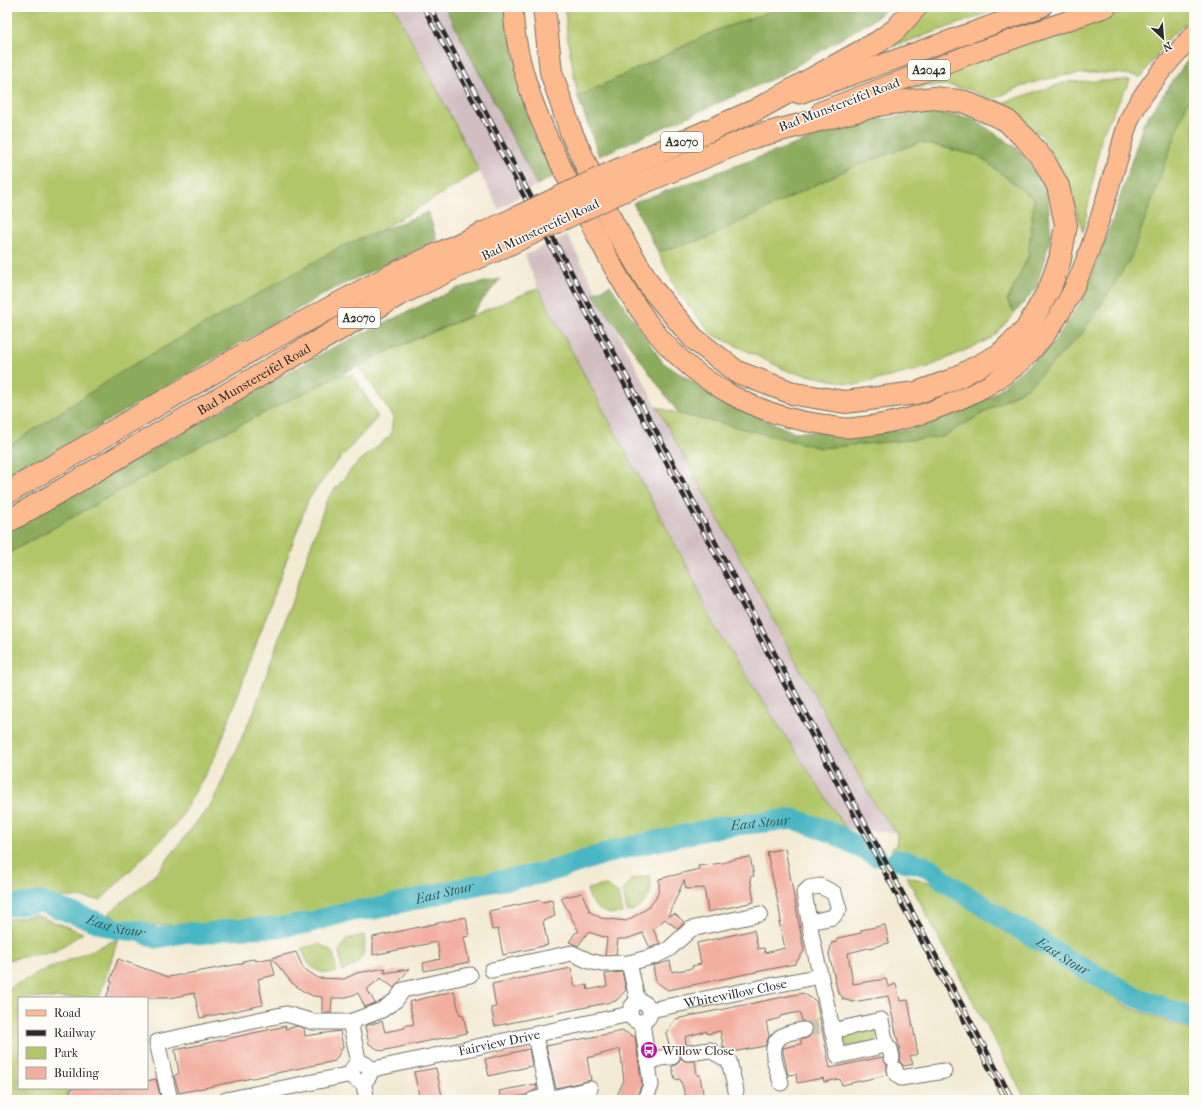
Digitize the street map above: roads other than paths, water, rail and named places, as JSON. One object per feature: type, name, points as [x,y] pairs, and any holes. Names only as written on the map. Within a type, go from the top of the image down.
[{"type":"highway","points":[[544,7],[551,72],[571,132],[613,224],[652,289],[693,338],[737,372],[795,394],[845,402],[887,398],[916,393],[952,380],[999,355],[1026,330],[1050,288],[1060,259],[1066,225],[1058,186],[1044,161],[1027,140],[1006,120],[964,102],[934,98],[882,104],[753,138]]},
{"type":"highway","points":[[756,110],[878,42],[895,30],[916,7]]},
{"type":"highway","name":"Bad Munstereifel Road","points":[[7,522],[398,295],[458,266],[488,242],[608,174],[756,110]]},
{"type":"highway","name":"Bad Munstereifel Road","points":[[7,493],[255,348],[394,274],[488,242],[618,193],[753,138]]},
{"type":"main road","points":[[513,7],[514,22],[521,56],[530,91],[542,125],[602,247],[635,304],[660,336],[690,367],[726,392],[772,413],[806,422],[846,428],[900,422],[946,405],[984,388],[1022,360],[1061,315],[1088,257],[1131,117],[1161,71],[1194,34]]},
{"type":"main road","name":"Bad Munstereifel Road","points":[[756,110],[1042,7]]},
{"type":"main road","name":"Bad Munstereifel Road","points":[[753,138],[976,52],[1107,7]]},
{"type":"street","points":[[492,970],[572,953],[589,961],[602,964],[622,963],[655,956],[669,949],[691,929],[760,914]]},
{"type":"street","points":[[810,922],[828,1027],[838,1056],[891,1057]]},
{"type":"street","points":[[622,963],[640,1012],[650,1062],[652,1085],[645,1100]]},
{"type":"street","points":[[170,1100],[157,1042],[286,1014],[314,1022],[350,1022],[368,1017],[382,1010],[396,1000],[403,990],[470,974]]},
{"type":"street","name":"Whitewillow Close","points":[[640,1012],[820,976]]},
{"type":"street","name":"Fairview Drive","points":[[226,1100],[535,1036],[640,1012]]},
{"type":"street","points":[[828,1027],[881,1020],[896,1073],[901,1078],[944,1071]]},
{"type":"street","points":[[350,1022],[367,1100]]},
{"type":"street","points":[[781,1083],[773,1049],[776,1041],[783,1035],[804,1030]]},
{"type":"street","points":[[535,1036],[548,1098]]},
{"type":"street","points":[[688,1053],[710,1050],[729,1061],[736,1091]]},
{"type":"street","points":[[650,1062],[660,1058],[672,1057]]},
{"type":"street","points":[[533,1100],[590,1089]]},
{"type":"waterway","name":"East Stour","points":[[7,906],[41,902],[117,929],[140,931],[156,938],[188,932],[201,934],[230,929],[281,927],[308,923],[349,911],[374,909],[475,885],[545,873],[616,850],[724,826],[794,819],[831,832],[876,856]]},
{"type":"waterway","name":"East Stour","points":[[897,860],[917,863],[928,867],[943,880],[1040,941],[1064,958],[1136,997],[1194,1019]]},
{"type":"tunnel","points":[[804,1030],[821,1026]]},
{"type":"railway","points":[[423,7],[1006,1100]]},
{"type":"railway","points":[[430,7],[1013,1100]]},
{"type":"place","name":"Willow Close","points":[[649,1050]]}]
